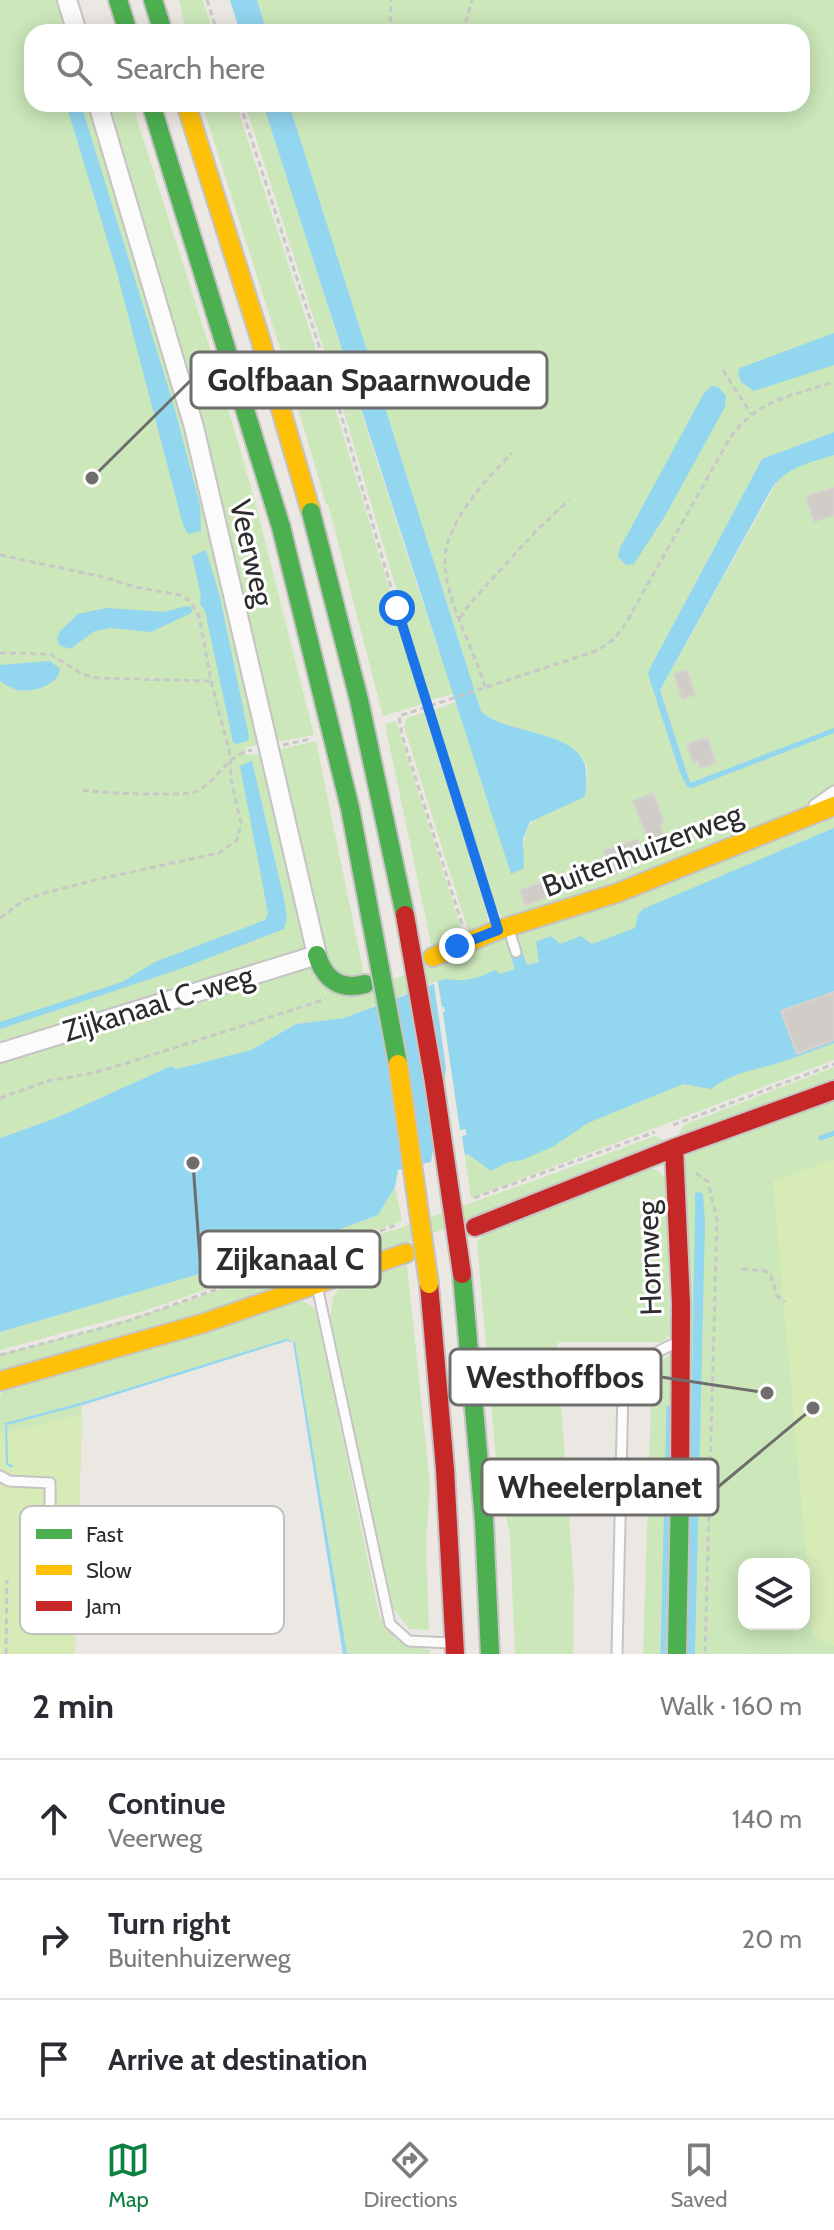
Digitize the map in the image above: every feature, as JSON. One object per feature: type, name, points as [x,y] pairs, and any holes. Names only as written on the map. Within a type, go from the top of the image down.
[{"type":"main road","points":[[118,0],[126,24]]},
{"type":"main road","points":[[153,0],[160,24]]},
{"type":"main road","points":[[154,112],[281,527],[325,691],[368,889],[413,1150],[429,1284],[441,1399],[455,1648]]},
{"type":"main road","points":[[189,112],[311,512],[359,695],[404,903],[445,1148],[462,1274],[484,1520],[490,1654]]},
{"type":"main road","name":"Buitenhuizerweg","points":[[469,941],[617,893],[834,806]]},
{"type":"main road","points":[[433,957],[469,941]]},
{"type":"main road","name":"Veerweg","points":[[317,955],[328,979],[356,986]]},
{"type":"main road","points":[[475,1227],[674,1157],[834,1090]]},
{"type":"main road","name":"Hornweg","points":[[674,1157],[680,1342],[677,1654]]},
{"type":"main road","points":[[0,1381],[107,1352],[317,1286],[406,1253]]},
{"type":"street","points":[[67,0],[74,24]]},
{"type":"street","name":"Veerweg","points":[[100,112],[194,427],[317,955]]},
{"type":"street","name":"Zijkanaal C-weg","points":[[0,1053],[317,955]]},
{"type":"lane","points":[[798,820],[816,802],[834,791]]},
{"type":"lane","points":[[503,928],[516,952]]},
{"type":"lane","points":[[317,1286],[390,1624],[409,1641],[455,1648]]},
{"type":"lane","points":[[617,1654],[623,1390],[633,1372],[657,1352],[680,1342]]},
{"type":"lane","points":[[0,1476],[9,1481],[50,1483],[50,1506]]},
{"type":"path","points":[[207,0],[214,24]]},
{"type":"path","points":[[390,24],[391,0]]},
{"type":"path","points":[[465,24],[472,0]]},
{"type":"path","points":[[243,112],[337,401],[428,707],[503,928]]},
{"type":"path","points":[[723,370],[751,414]]},
{"type":"path","points":[[392,718],[596,651],[614,639],[730,438],[751,414],[769,404],[834,382]]},
{"type":"path","points":[[485,687],[460,618],[445,556],[449,536],[481,488],[512,453]]},
{"type":"path","points":[[460,618],[537,530],[569,500]]},
{"type":"path","points":[[0,555],[186,597],[195,605],[231,760],[231,780],[241,829],[237,840],[226,849],[45,893],[23,901],[0,918]]},
{"type":"path","points":[[0,653],[50,654],[82,674],[97,678],[211,681]]},
{"type":"path","points":[[399,716],[402,735],[469,941]]},
{"type":"path","points":[[83,790],[189,795],[207,784],[240,753],[315,738]]},
{"type":"path","points":[[0,1098],[48,1081],[118,1066],[322,1001],[356,986]]},
{"type":"path","points":[[674,1157],[708,1182],[717,1219],[705,1654]]},
{"type":"path","points":[[742,1269],[765,1271],[771,1276],[777,1296],[785,1302]]},
{"type":"path","points":[[6,1654],[7,1580]]},
{"type":"green space","points":[[0,0],[60,0],[67,24],[24,24],[24,112],[92,112],[177,398],[219,556],[259,745],[245,747],[246,755],[265,754],[307,945],[304,950],[44,1034],[14,1039],[0,1047]]},
{"type":"green space","points":[[179,0],[203,0],[210,24],[184,24]]},
{"type":"green space","points":[[257,0],[834,0],[834,432],[762,459],[650,668],[660,690],[778,480],[795,467],[834,455],[834,801],[734,840],[505,920],[497,908],[476,855],[433,710],[456,702],[511,873],[524,868],[523,850],[530,825],[547,810],[587,790],[586,764],[578,752],[567,744],[506,725],[481,711],[292,112],[810,112],[810,24],[264,24]]},
{"type":"green space","points":[[103,112],[135,113],[223,390],[258,513],[314,735],[275,742]]},
{"type":"green space","points":[[205,112],[239,112],[335,408],[423,701],[420,705],[383,716],[328,504]]},
{"type":"green space","points":[[248,112],[266,112],[454,694],[429,700],[347,422]]},
{"type":"green space","points":[[425,712],[487,913],[488,924],[469,933],[404,727],[407,718]]},
{"type":"green space","points":[[396,721],[463,935],[433,953],[385,724]]},
{"type":"green space","points":[[316,741],[365,980],[353,980],[327,965],[277,750]]},
{"type":"green space","points":[[834,811],[834,1060],[471,1198],[462,1136],[467,1135],[465,1129],[460,1130],[445,1011],[437,981],[344,1018],[296,1024],[251,1050],[177,1069],[171,1066],[56,1118],[0,1138],[0,1057],[304,966],[355,994],[506,936],[512,952],[520,950],[515,933]]},
{"type":"green space","points":[[834,1067],[834,1084],[681,1135],[679,1133],[684,1125]]},
{"type":"green space","points":[[834,1098],[834,1654],[681,1654],[685,1157]]},
{"type":"green space","points":[[655,1136],[663,1140],[441,1230],[284,1288],[0,1374],[0,1354],[222,1289]]},
{"type":"green space","points":[[834,1159],[834,1646],[813,1636],[810,1558],[806,1558],[773,1181]]},
{"type":"green space","points":[[649,1168],[666,1179],[670,1335],[663,1342],[559,1342],[557,1345],[574,1588],[573,1654],[515,1654],[510,1536],[497,1471],[477,1242],[485,1232]]},
{"type":"green space","points":[[395,1187],[402,1221],[147,1310],[0,1350],[0,1332],[289,1248],[378,1215]]},
{"type":"green space","points":[[407,1265],[430,1485],[426,1541],[429,1630],[409,1629],[393,1608],[382,1572],[330,1317],[333,1298],[341,1285]]},
{"type":"green space","points":[[302,1301],[314,1307],[379,1615],[399,1640],[430,1650],[430,1654],[347,1654],[296,1348],[293,1340],[286,1339],[87,1401],[5,1423],[6,1441],[7,1425],[81,1405],[79,1506],[20,1506],[20,1634],[76,1634],[75,1654],[14,1654],[0,1471],[0,1395],[6,1387]]},
{"type":"green space","points":[[671,1354],[670,1654],[643,1654],[652,1371],[655,1365]]},
{"type":"green space","points":[[82,1414],[79,1506],[20,1506],[20,1634],[76,1634],[75,1654],[0,1654],[0,1434]]},
{"type":"water","points":[[230,0],[257,0],[264,24],[238,24]]},
{"type":"water","points":[[68,112],[83,112],[173,403],[200,505],[201,531],[188,534],[183,525],[116,269]]},
{"type":"water","points":[[266,112],[292,112],[481,711],[507,725],[558,740],[582,758],[586,772],[584,797],[530,822],[523,839],[524,868],[511,874]]},
{"type":"water","points":[[834,333],[834,365],[754,391],[741,382],[740,368]]},
{"type":"water","points":[[711,386],[718,387],[726,396],[725,407],[665,516],[634,564],[626,565],[618,557],[620,548],[704,393]]},
{"type":"water","points":[[834,432],[834,455],[792,470],[772,488],[660,690],[690,783],[834,728],[834,733],[692,788],[687,787],[648,674],[650,668],[762,459]]},
{"type":"water","points":[[206,550],[220,597],[249,737],[247,741],[237,744],[233,742],[205,611],[200,604],[192,556]]},
{"type":"water","points":[[191,607],[192,612],[151,632],[110,628],[95,631],[70,649],[59,645],[57,639],[60,631],[78,614],[106,608],[164,612]]},
{"type":"water","points":[[50,661],[60,669],[55,679],[44,687],[18,690],[0,681],[0,665]]},
{"type":"water","points":[[252,761],[284,899],[287,918],[284,929],[180,969],[0,1029],[0,1022],[122,982],[155,962],[265,920],[268,913],[240,766]]},
{"type":"water","points":[[834,828],[834,1043],[734,1076],[711,1089],[683,1084],[588,1123],[554,1146],[491,1171],[468,1154],[465,1155],[462,1136],[467,1135],[465,1129],[460,1130],[445,1011],[438,981],[467,979],[495,970],[500,974],[515,969],[510,953],[521,949],[527,965],[539,962],[536,942],[551,936],[560,944],[581,936],[592,944],[635,928],[643,909]]},
{"type":"water","points":[[434,984],[446,1069],[431,1162],[398,1170],[395,1187],[378,1215],[289,1248],[0,1332],[0,1138],[56,1118],[171,1066],[177,1069],[251,1050],[296,1024],[344,1018]]},
{"type":"water","points":[[698,1191],[703,1194],[705,1223],[695,1654],[687,1654],[695,1194]]},
{"type":"water","points":[[286,1339],[295,1342],[347,1654],[343,1654],[293,1342],[287,1341],[86,1404],[7,1425],[8,1463],[14,1466],[10,1468],[6,1463],[5,1423],[87,1401]]},
{"type":"building","points":[[834,488],[834,515],[814,522],[806,496]]},
{"type":"building","points":[[687,670],[695,695],[682,699],[674,674]]},
{"type":"building","points":[[708,738],[715,763],[700,768],[698,761],[693,762],[687,744]]},
{"type":"building","points":[[653,793],[664,823],[660,825],[664,836],[649,842],[633,801]]},
{"type":"building","points":[[637,839],[645,859],[630,864],[632,868],[525,905],[520,890],[608,860],[604,851]]},
{"type":"building","points":[[834,992],[834,1040],[797,1054],[781,1011]]},
{"type":"waterway","points":[[821,1138],[834,1133]]},
{"type":"waterway","points":[[663,1654],[669,1408]]},
{"type":"traffic: fast","points":[[118,0],[126,24]]},
{"type":"traffic: fast","points":[[153,0],[160,24]]},
{"type":"traffic: fast","points":[[153,112],[281,527]]},
{"type":"traffic: fast","points":[[311,512],[359,700],[405,915]]},
{"type":"traffic: fast","points":[[281,527],[350,808],[398,1064]]},
{"type":"traffic: fast","points":[[317,955],[324,971],[334,981],[348,986],[365,984]]},
{"type":"traffic: fast","points":[[462,1274],[484,1520],[490,1654]]},
{"type":"traffic: fast","points":[[677,1654],[680,1494]]},
{"type":"traffic: slow","points":[[189,112],[311,512]]},
{"type":"traffic: slow","points":[[433,957],[498,930],[617,893],[834,806]]},
{"type":"traffic: slow","points":[[398,1064],[429,1284]]},
{"type":"traffic: slow","points":[[0,1381],[204,1323],[406,1253]]},
{"type":"traffic: jam","points":[[405,915],[434,1082],[462,1274]]},
{"type":"traffic: jam","points":[[475,1227],[674,1148],[834,1090]]},
{"type":"traffic: jam","points":[[674,1148],[681,1304],[680,1494]]},
{"type":"traffic: jam","points":[[429,1284],[445,1469],[455,1654]]},
{"type":"place","name":"Golfbaan Spaarnwoude","points":[[92,478]]},
{"type":"place","name":"Zijkanaal C","points":[[193,1163]]},
{"type":"place","name":"Westhoffbos","points":[[767,1393]]},
{"type":"place","name":"Wheelerplanet","points":[[813,1408]]},
{"type":"route","points":[[397,608],[498,930],[457,946]]}]
